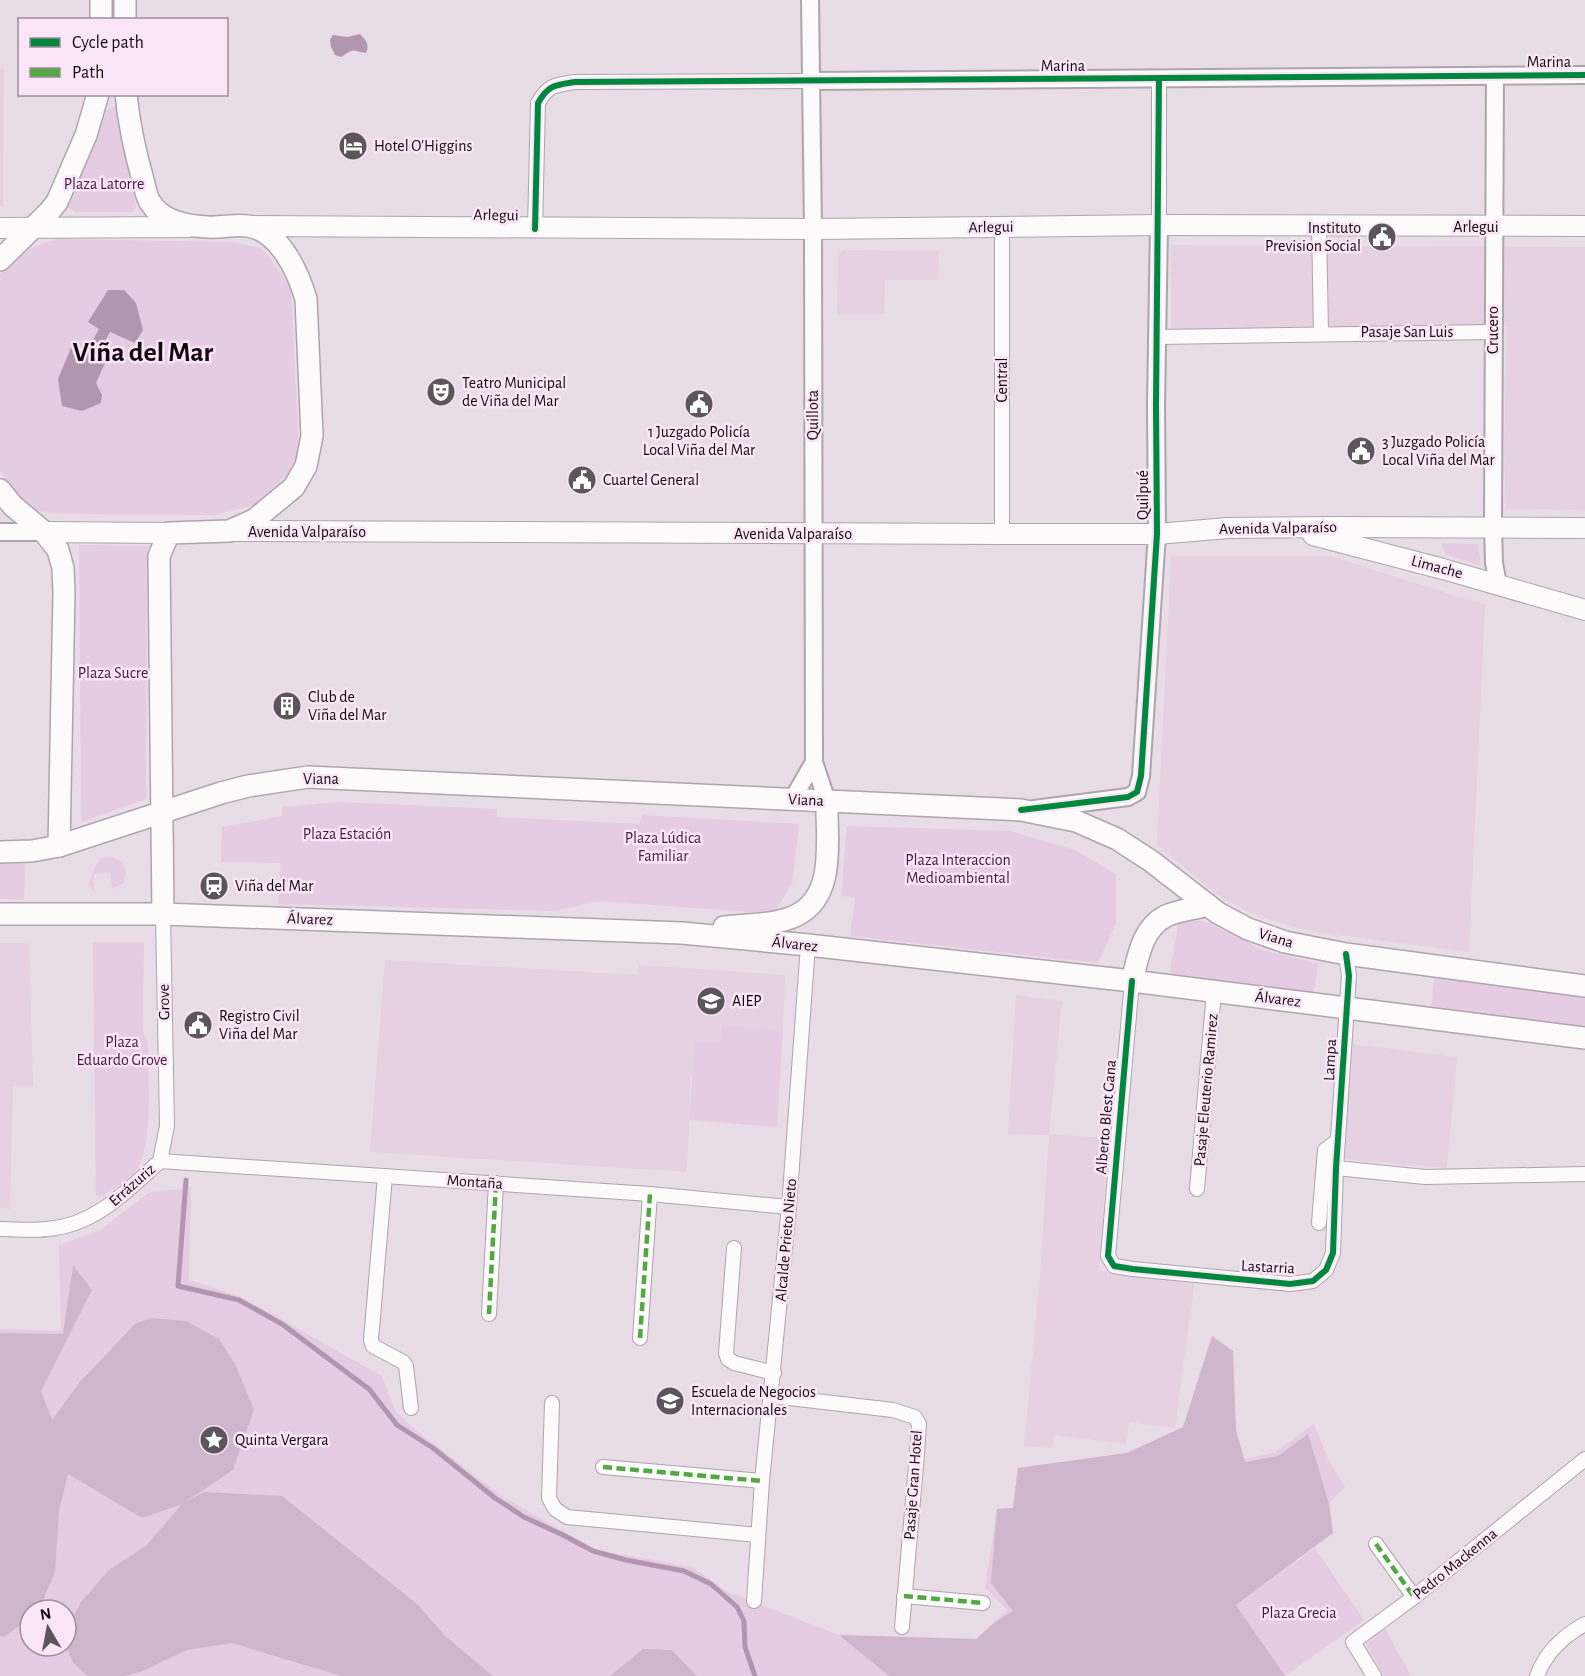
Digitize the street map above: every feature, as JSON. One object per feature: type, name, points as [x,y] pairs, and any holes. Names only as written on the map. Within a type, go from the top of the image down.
[{"type":"main road","points":[[101,0],[101,18]]},
{"type":"main road","points":[[125,0],[125,18]]},
{"type":"main road","points":[[0,260],[34,228],[57,202],[86,135],[97,96]]},
{"type":"main road","points":[[126,96],[136,156],[149,201],[167,218],[207,227]]},
{"type":"main road","name":"Arlegui","points":[[0,228],[250,226],[813,229],[1159,225],[1585,226]]},
{"type":"main road","points":[[229,531],[254,520],[294,487],[306,466],[312,436],[306,299],[300,279],[285,252],[271,237],[250,226]]},
{"type":"main road","points":[[0,490],[13,506],[44,532],[58,550],[63,568],[59,846]]},
{"type":"main road","name":"Avenida Valparaíso","points":[[44,532],[1157,534],[1228,528],[1585,528]]},
{"type":"main road","name":"Limache","points":[[1288,528],[1498,584],[1585,610]]},
{"type":"main road","points":[[163,914],[159,561],[169,533]]},
{"type":"main road","name":"Viana","points":[[0,852],[32,852],[59,846],[248,786],[308,777],[1021,810],[1076,821],[1116,839],[1151,861],[1208,905],[1248,929],[1285,942],[1346,954],[1585,986]]},
{"type":"main road","points":[[682,933],[776,922],[798,915],[821,891],[825,877],[827,801]]},
{"type":"main road","points":[[1132,981],[1141,945],[1152,926],[1167,916],[1208,905]]},
{"type":"main road","name":"Álvarez","points":[[0,914],[163,914],[682,933],[1132,981],[1585,1038]]},
{"type":"street","name":"Quillota","points":[[810,0],[814,762],[827,801]]},
{"type":"street","name":"Marina","points":[[535,229],[538,103],[544,93],[555,84],[811,75],[1160,78],[1585,75]]},
{"type":"street","name":"Crucero","points":[[1495,76],[1493,528],[1494,563],[1498,584]]},
{"type":"street","name":"Quilpué","points":[[1021,810],[1128,797],[1137,792],[1141,776],[1157,534],[1156,405],[1160,78]]},
{"type":"street","points":[[1319,225],[1321,333]]},
{"type":"street","name":"Central","points":[[1002,226],[1002,534]]},
{"type":"street","name":"Pasaje San Luis","points":[[1158,337],[1493,332]]},
{"type":"street","name":"Avenida Valparaíso","points":[[0,532],[44,532]]},
{"type":"street","points":[[792,800],[814,762]]},
{"type":"street","name":"Grove","points":[[160,1161],[167,1126],[163,914]]},
{"type":"street","name":"Alcalde Prieto Nieto","points":[[754,1601],[762,1481],[789,1208],[808,945]]},
{"type":"street","name":"Lampa","points":[[1336,1168],[1350,976],[1346,954]]},
{"type":"street","name":"Alberto Blest Gana","points":[[1108,1256],[1132,981]]},
{"type":"street","name":"Pasaje Eleuterio Ramirez","points":[[1197,1189],[1214,991]]},
{"type":"street","name":"Lampa","points":[[1319,1223],[1325,1150],[1338,1140]]},
{"type":"street","name":"Montaña","points":[[160,1161],[650,1194],[789,1208]]},
{"type":"street","name":"Errázuriz","points":[[0,1229],[48,1230],[88,1218],[111,1205],[160,1161]]},
{"type":"street","points":[[1336,1168],[1425,1177],[1585,1174]]},
{"type":"street","name":"Lastarria","points":[[1108,1256],[1114,1266],[1133,1269],[1290,1284],[1313,1281],[1326,1270],[1334,1253],[1336,1168]]},
{"type":"street","points":[[385,1176],[371,1340],[373,1346],[404,1362],[411,1408]]},
{"type":"street","points":[[489,1314],[496,1183]]},
{"type":"street","points":[[640,1338],[650,1194]]},
{"type":"street","points":[[734,1248],[726,1353],[728,1359],[734,1363],[774,1373]]},
{"type":"street","name":"Pasaje Gran Hotel","points":[[772,1396],[893,1410],[915,1417],[918,1424],[917,1454],[902,1627]]},
{"type":"street","points":[[552,1403],[549,1498],[555,1509],[567,1517],[758,1535]]},
{"type":"street","name":"Pedro Mackenna","points":[[1374,1676],[1353,1642],[1414,1597],[1585,1459]]},
{"type":"street","points":[[603,1467],[762,1481]]},
{"type":"street","points":[[1376,1544],[1414,1597]]},
{"type":"street","points":[[904,1596],[983,1603]]},
{"type":"street","points":[[1537,1676],[1552,1649],[1562,1639],[1585,1624]]},
{"type":"shaded area","points":[[360,34],[367,43],[366,53],[354,51],[341,57],[335,55],[330,40],[333,35],[347,37]]},
{"type":"shaded area","points":[[0,69],[4,69],[3,206],[0,206]]},
{"type":"shaded area","points":[[1171,245],[1585,247],[1585,510],[1506,509],[1504,452],[1507,326],[1171,329]]},
{"type":"shaded area","points":[[842,250],[939,251],[938,280],[885,280],[884,314],[837,314],[838,257]]},
{"type":"shaded area","points":[[108,290],[124,290],[136,303],[143,330],[135,343],[110,332],[96,358],[105,363],[96,383],[102,395],[101,403],[82,411],[62,406],[58,379],[71,348],[85,355],[99,329],[88,322]]},
{"type":"shaded area","points":[[1171,556],[1330,556],[1485,605],[1469,952],[1315,932],[1276,922],[1245,910],[1216,894],[1157,845]]},
{"type":"shaded area","points":[[0,943],[29,943],[33,1086],[13,1086],[10,1209],[0,1208]]},
{"type":"shaded area","points":[[385,960],[639,975],[639,965],[785,975],[783,1030],[721,1027],[720,1043],[691,1076],[687,1172],[370,1152]]},
{"type":"shaded area","points":[[1016,995],[1062,1001],[1049,1134],[1108,1138],[1099,1271],[1195,1279],[1175,1428],[1129,1422],[1126,1444],[1054,1435],[1052,1448],[1024,1446],[1040,1277],[1049,1135],[1008,1134]]},
{"type":"shaded area","points":[[1351,1044],[1457,1057],[1447,1168],[1345,1159]]},
{"type":"shaded area","points":[[73,1265],[92,1290],[41,1391],[52,1420],[80,1382],[135,1324],[151,1318],[186,1321],[219,1339],[235,1364],[254,1409],[233,1470],[184,1503],[204,1492],[282,1496],[417,1604],[445,1636],[493,1676],[341,1676],[232,1643],[187,1650],[143,1671],[125,1676],[88,1676],[73,1663],[71,1658],[78,1658],[78,1608],[81,1602],[109,1570],[146,1546],[182,1504],[142,1518],[68,1474],[59,1510],[55,1572],[44,1598],[18,1598],[18,1627],[4,1637],[0,1636],[0,1333],[63,1334]]},
{"type":"shaded area","points":[[1212,1336],[1233,1351],[1236,1430],[1245,1462],[1278,1456],[1308,1434],[1329,1503],[1333,1533],[1236,1605],[1285,1676],[889,1676],[839,1635],[976,1639],[995,1622],[1013,1611],[991,1583],[997,1509],[1013,1508],[1018,1468],[1127,1453],[1183,1427]]},
{"type":"shaded area","points":[[643,1649],[672,1650],[697,1676],[610,1676]]},
{"type":"green space","name":"Plaza Latorre","points":[[116,105],[136,207],[132,212],[76,212],[68,208],[104,112]]},
{"type":"green space","points":[[56,239],[233,242],[263,249],[291,287],[299,451],[287,475],[254,505],[214,515],[67,514],[37,511],[18,497],[0,471],[0,274],[31,248]]},
{"type":"green space","points":[[1441,543],[1478,544],[1481,566],[1445,554]]},
{"type":"green space","name":"Plaza Sucre","points":[[79,545],[147,546],[146,799],[81,822]]},
{"type":"green space","points":[[340,802],[497,809],[497,817],[640,824],[642,815],[799,824],[792,884],[775,911],[763,913],[598,901],[555,911],[278,904],[281,863],[221,862],[222,827],[282,816],[282,807]]},
{"type":"green space","name":"Plaza Interaccion Medioambiental","points":[[847,826],[1010,831],[1075,850],[1116,874],[1116,923],[1098,963],[850,936],[855,898],[841,896]]},
{"type":"green space","points":[[113,857],[122,862],[126,873],[124,883],[112,889],[110,872],[94,874],[94,892],[89,884],[95,866],[102,858]]},
{"type":"green space","points":[[0,864],[25,864],[24,900],[0,899]]},
{"type":"green space","points":[[1191,920],[1207,922],[1263,950],[1319,964],[1313,994],[1170,973],[1178,924]]},
{"type":"green space","name":"Plaza Eduardo Grove","points":[[93,942],[144,942],[143,1032],[148,1043],[149,1091],[145,1147],[141,1161],[135,1172],[126,1180],[96,1197]]},
{"type":"green space","points":[[1434,978],[1585,996],[1585,1030],[1431,1009]]},
{"type":"green space","points":[[721,1026],[783,1030],[777,1127],[689,1120],[695,1042],[720,1043]]},
{"type":"green space","name":"Quinta Vergara","points":[[191,1187],[189,1280],[241,1297],[382,1376],[395,1411],[413,1428],[503,1497],[596,1550],[692,1567],[728,1592],[839,1635],[976,1639],[1008,1610],[985,1588],[997,1509],[1013,1508],[1018,1468],[1127,1453],[1183,1427],[1228,1462],[1274,1453],[1314,1424],[1328,1459],[1345,1487],[1230,1601],[1264,1646],[1236,1605],[1315,1548],[1364,1620],[1285,1676],[0,1676],[0,1329],[61,1331],[59,1245],[99,1231],[148,1193]]},
{"type":"green space","points":[[1385,1629],[1411,1676],[1384,1676],[1366,1644]]},
{"type":"waterway","points":[[186,1180],[178,1286],[239,1300],[282,1324],[369,1389],[397,1425],[433,1448],[495,1498],[524,1517],[593,1551],[684,1571],[711,1584],[737,1607],[744,1621],[745,1647],[755,1676]]},
{"type":"marked path","points":[[489,1314],[496,1183]]},
{"type":"marked path","points":[[640,1338],[650,1194]]},
{"type":"marked path","points":[[603,1467],[762,1481]]},
{"type":"marked path","points":[[1376,1544],[1414,1597]]},
{"type":"marked path","points":[[904,1596],[983,1603]]},
{"type":"cycle path","points":[[535,229],[538,103],[549,89],[575,82],[1585,75]]},
{"type":"cycle path","points":[[1021,810],[1128,797],[1137,792],[1141,776],[1157,534],[1159,78]]},
{"type":"cycle path","points":[[1132,981],[1108,1256],[1114,1266],[1133,1269],[1290,1284],[1313,1281],[1326,1270],[1333,1253],[1336,1168],[1349,976],[1346,954]]},
{"type":"place","name":"Hotel O'Higgins","points":[[353,146]]},
{"type":"place","name":"Instituto Prevision Social","points":[[1382,237]]},
{"type":"place","name":"Teatro Municipal de Viña del Mar","points":[[441,392]]},
{"type":"place","name":"1 Juzgado Policía Local Viña del Mar","points":[[699,404]]},
{"type":"place","name":"3 Juzgado Policía Local Viña del Mar","points":[[1361,451]]},
{"type":"place","name":"Cuartel General","points":[[582,480]]},
{"type":"place","name":"Club de Viña del Mar","points":[[287,706]]},
{"type":"place","name":"Viña del Mar","points":[[214,886]]},
{"type":"place","name":"AIEP","points":[[711,1001]]},
{"type":"place","name":"Registro Civil Viña del Mar","points":[[198,1025]]},
{"type":"place","name":"Escuela de Negocios Internacionales","points":[[670,1401]]},
{"type":"place","name":"Quinta Vergara","points":[[214,1440]]},
{"type":"district","name":"Viña del Mar","points":[[143,353]]},
{"type":"park label","name":"Plaza Estación","points":[[347,834]]},
{"type":"park label","name":"Plaza Lúdica Familiar","points":[[663,847]]},
{"type":"park label","name":"Plaza Grecia","points":[[1299,1613]]}]
